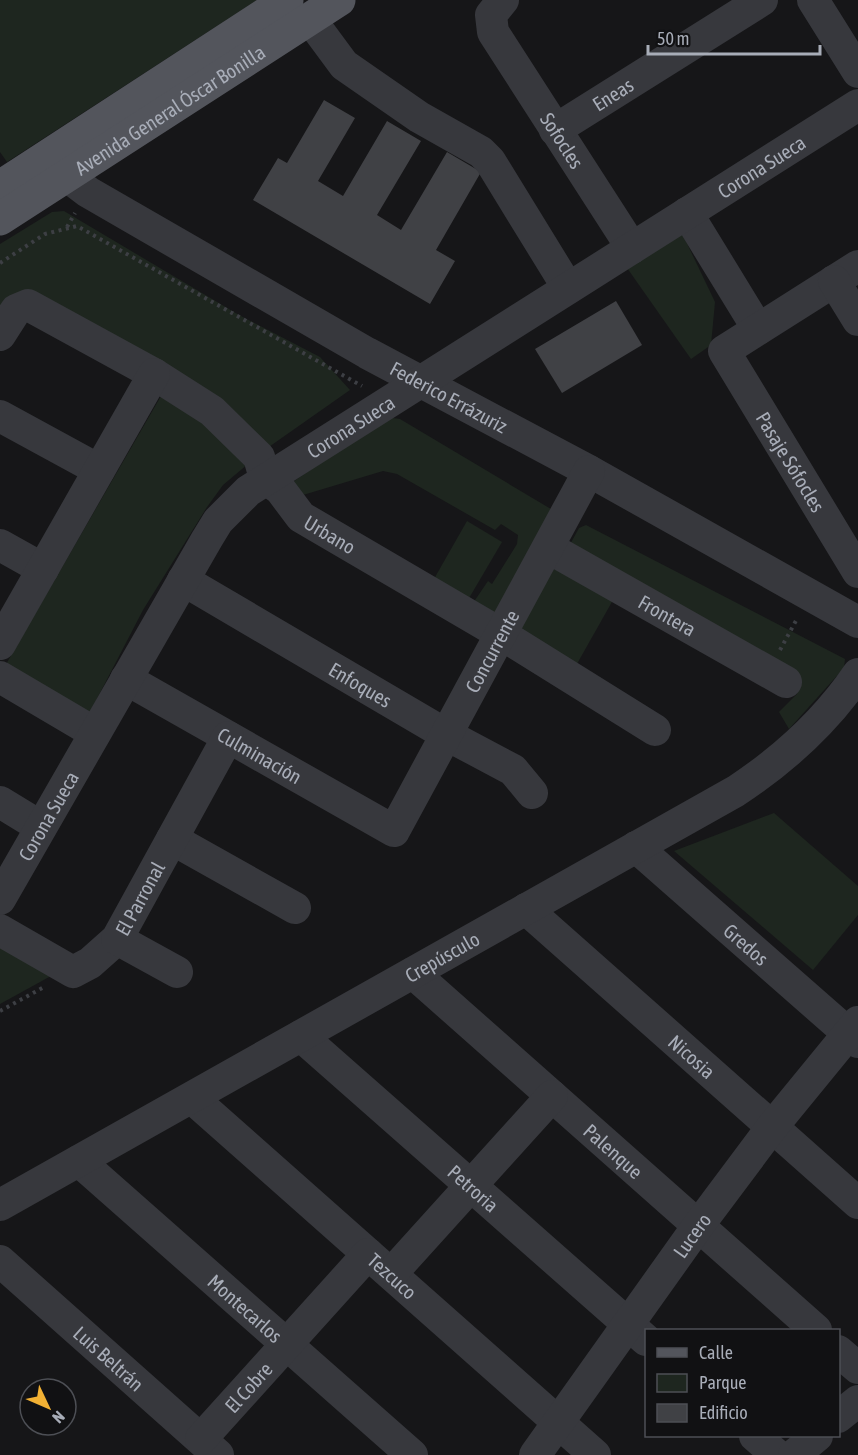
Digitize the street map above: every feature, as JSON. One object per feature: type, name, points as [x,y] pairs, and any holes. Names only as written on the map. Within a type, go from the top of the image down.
[{"type":"main road","name":"Avenida General Óscar Bonilla","points":[[0,219],[59,165],[299,9],[339,0]]},
{"type":"main road","name":"Avenida General Óscar Bonilla","points":[[0,187],[59,165]]},
{"type":"street","name":"Sofocles","points":[[502,0],[491,15],[493,32],[632,248]]},
{"type":"street","name":"Eneas","points":[[555,130],[762,0]]},
{"type":"street","points":[[813,0],[858,72]]},
{"type":"street","points":[[299,9],[344,65],[419,117],[481,152],[490,160],[568,288]]},
{"type":"street","name":"Corona Sueca","points":[[0,899],[218,521],[248,491],[265,478],[858,105]]},
{"type":"street","name":"Federico Errázuriz","points":[[59,165],[88,192],[421,382],[589,471],[834,609]]},
{"type":"street","points":[[687,213],[758,329],[846,273],[858,321]]},
{"type":"street","name":"Urbano","points":[[0,334],[16,310],[28,305],[153,374],[212,411],[259,457],[265,478],[280,489],[301,517],[501,634],[655,730]]},
{"type":"street","name":"Pasaje Sófocles","points":[[758,329],[724,351],[858,572]]},
{"type":"street","points":[[0,644],[153,374]]},
{"type":"street","points":[[0,416],[99,470]]},
{"type":"street","name":"Concurrente","points":[[394,831],[589,471]]},
{"type":"street","points":[[0,544],[43,569]]},
{"type":"street","name":"Frontera","points":[[549,548],[777,677]]},
{"type":"street","name":"Enfoques","points":[[183,580],[447,735],[513,770],[532,793]]},
{"type":"street","points":[[834,609],[858,587]]},
{"type":"street","name":"Crepúsculo","points":[[0,1205],[736,791],[770,767],[830,710],[858,674]]},
{"type":"street","points":[[0,676],[95,733]]},
{"type":"street","name":"Culminación","points":[[126,679],[394,831]]},
{"type":"street","name":"El Parronal","points":[[73,972],[90,963],[117,939],[228,737]]},
{"type":"street","points":[[0,802],[41,827]]},
{"type":"street","points":[[172,839],[295,908]]},
{"type":"street","name":"Gredos","points":[[636,848],[855,1032]]},
{"type":"street","name":"Nicosia","points":[[526,909],[858,1203]]},
{"type":"street","points":[[0,930],[73,972]]},
{"type":"street","points":[[117,939],[177,972]]},
{"type":"street","name":"Palenque","points":[[413,973],[815,1329]]},
{"type":"street","name":"Lucero","points":[[535,1455],[559,1423],[637,1332],[698,1226],[772,1127],[855,1032]]},
{"type":"street","name":"Petroria","points":[[301,1036],[637,1332]]},
{"type":"street","name":"El Cobre","points":[[211,1450],[286,1344],[470,1185],[552,1096]]},
{"type":"street","name":"Tezcuco","points":[[192,1098],[595,1455]]},
{"type":"street","name":"Montecarlos","points":[[79,1161],[412,1455]]},
{"type":"street","name":"Luis Beltrán","points":[[0,1261],[211,1450]]},
{"type":"street","points":[[840,1353],[858,1368]]},
{"type":"street","points":[[840,1415],[858,1401]]},
{"type":"street","points":[[756,1437],[777,1455]]},
{"type":"street","points":[[794,1455],[816,1437]]},
{"type":"path","points":[[0,263],[45,234],[77,226],[389,402]]},
{"type":"path","points":[[777,677],[834,609]]},
{"type":"path","points":[[0,1011],[73,972]]},
{"type":"green space","points":[[0,0],[257,0],[7,162],[0,152]]},
{"type":"green space","points":[[64,211],[239,315],[320,357],[350,390],[266,449],[223,485],[143,610],[89,714],[5,666],[161,396],[115,344],[0,312],[0,244],[52,212]]},
{"type":"green space","points":[[682,233],[715,302],[711,345],[691,359],[625,265]]},
{"type":"green space","points":[[386,417],[400,419],[556,512],[494,622],[469,609],[488,581],[492,584],[517,544],[518,535],[501,524],[495,530],[397,474],[383,471],[293,498],[287,486]]},
{"type":"green space","points":[[467,521],[502,542],[465,605],[430,586]]},
{"type":"green space","points":[[586,525],[845,659],[844,668],[789,729],[779,712],[797,694],[797,684],[568,548],[579,528]]},
{"type":"green space","points":[[550,562],[613,600],[573,671],[508,634]]},
{"type":"green space","points":[[774,813],[858,886],[858,915],[813,970],[674,851]]},
{"type":"green space","points":[[0,936],[60,971],[0,1004]]},
{"type":"building","points":[[324,100],[355,118],[318,181],[343,196],[387,121],[421,141],[377,215],[401,230],[447,152],[481,172],[436,250],[455,261],[430,304],[253,200],[278,158],[287,163]]},
{"type":"building","points":[[616,301],[642,345],[562,393],[535,349]]}]
